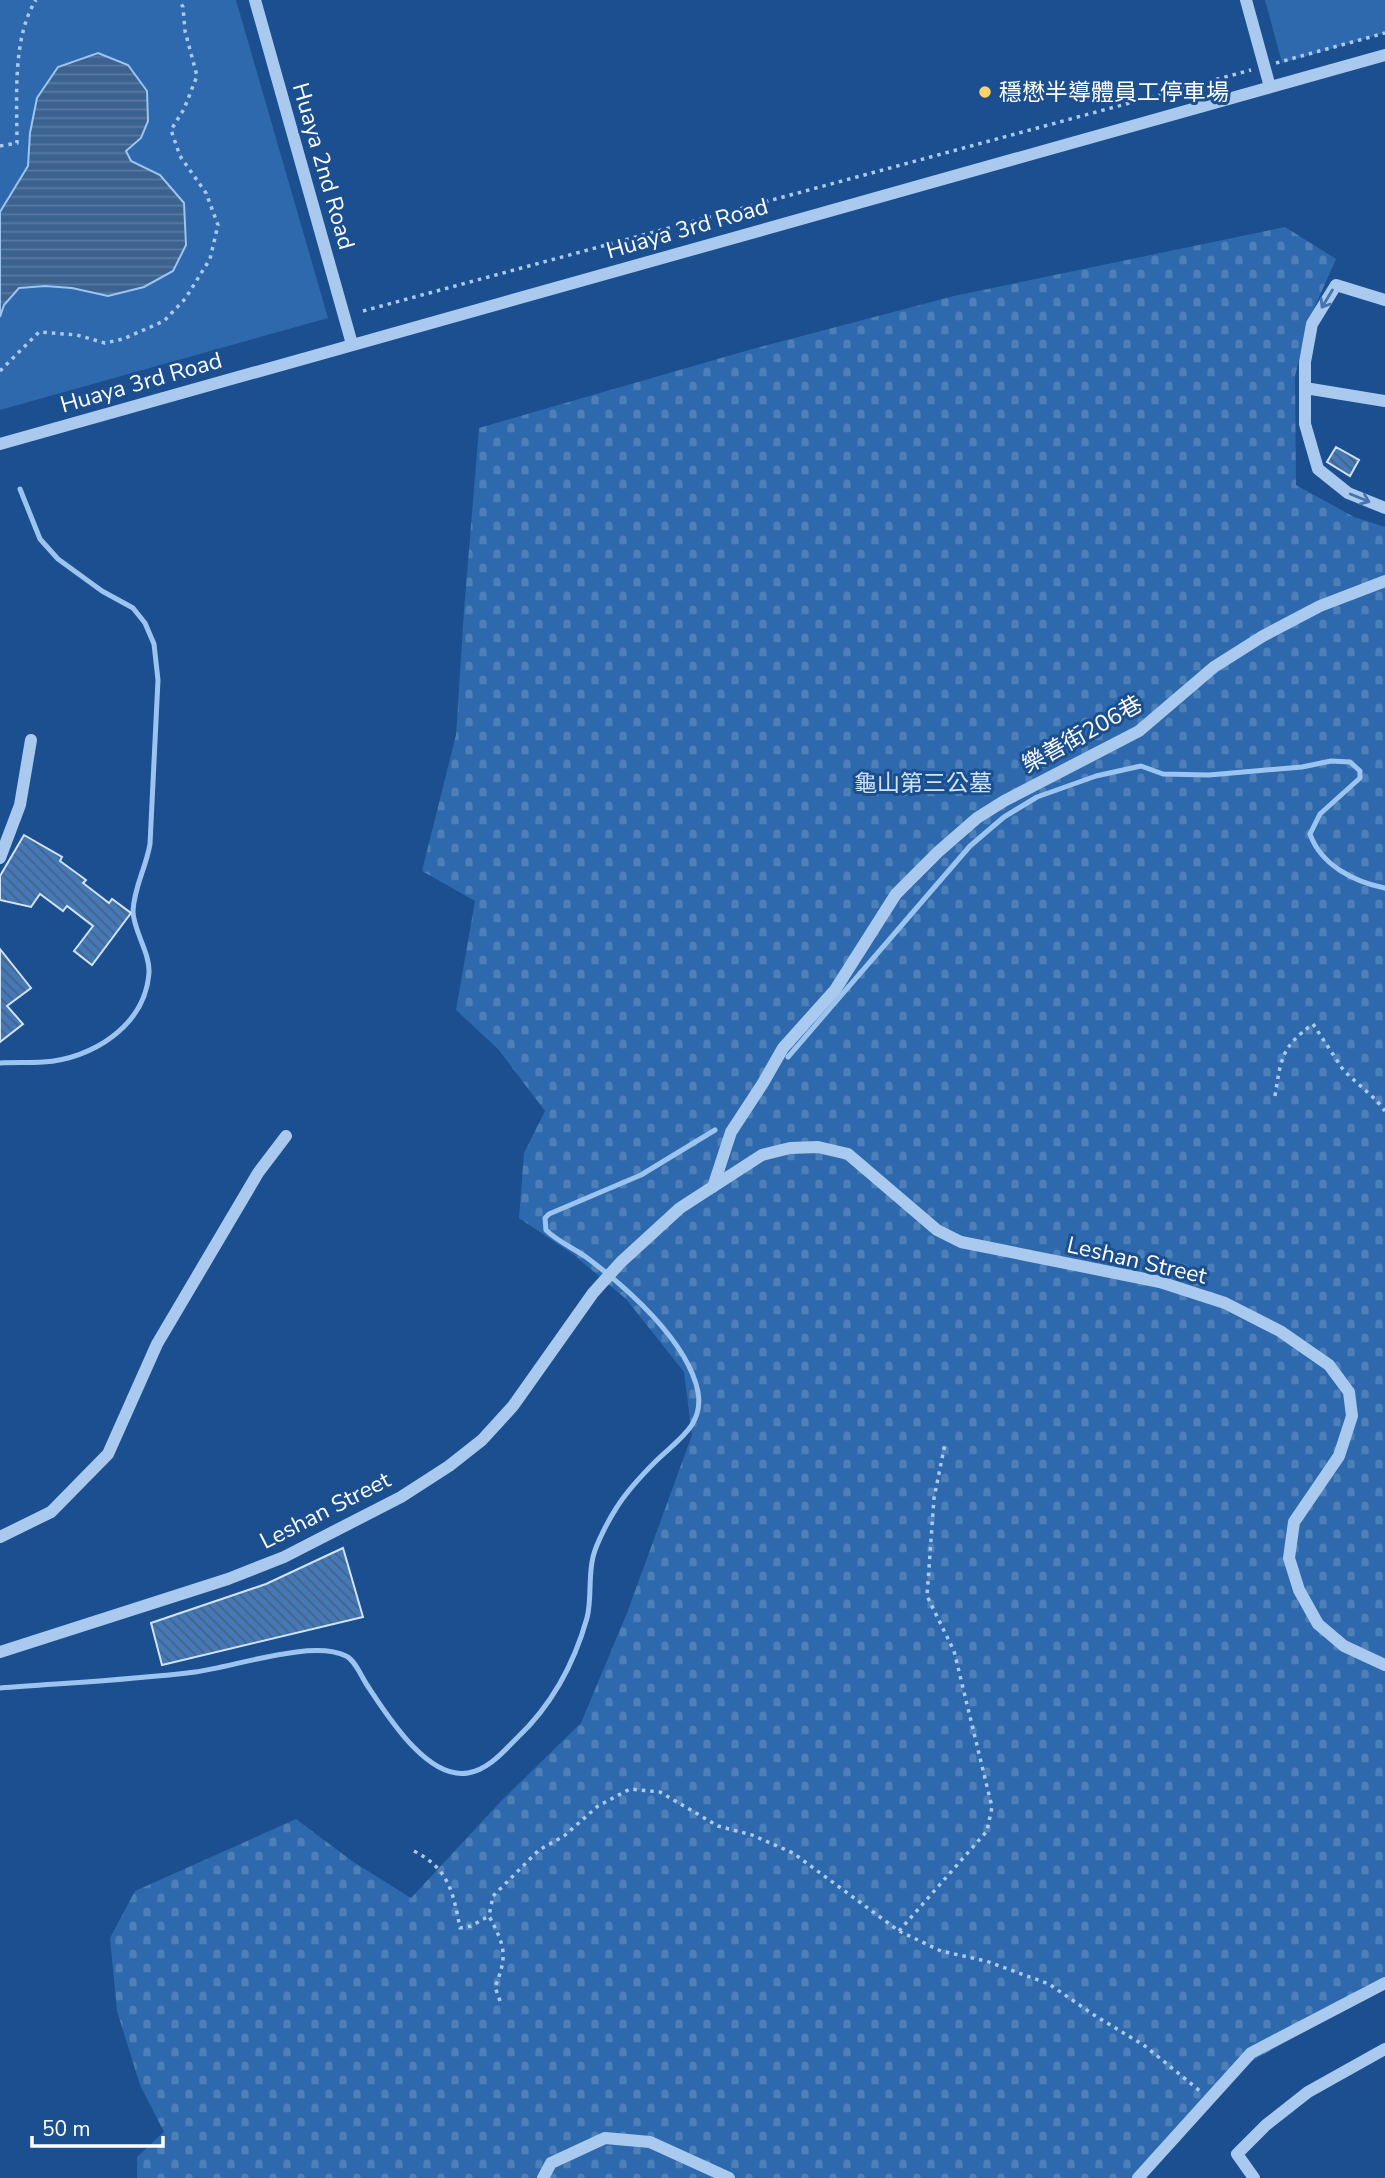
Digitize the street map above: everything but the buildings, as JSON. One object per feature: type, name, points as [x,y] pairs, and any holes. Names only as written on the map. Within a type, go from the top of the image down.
[{"type":"street","name":"Huaya 2nd Road","points":[[255,0],[352,344]]},
{"type":"street","points":[[1246,0],[1270,87]]},
{"type":"street","name":"Huaya 3rd Road","points":[[0,444],[1385,55]]},
{"type":"street","points":[[1385,300],[1336,285],[1312,324],[1305,362],[1305,424],[1318,469],[1348,493],[1385,508]]},
{"type":"street","points":[[1305,387],[1385,401]]},
{"type":"street","name":"樂善街206巷","points":[[713,1187],[730,1132],[783,1048],[835,990],[895,894],[938,852],[977,818],[1004,801],[1139,731],[1214,667],[1263,636],[1320,606],[1385,581]]},
{"type":"street","points":[[0,858],[20,804],[30,740]]},
{"type":"street","points":[[0,1537],[51,1511],[108,1454],[157,1344],[258,1173],[286,1136]]},
{"type":"street","name":"Leshan Street","points":[[0,1652],[273,1561],[401,1497],[449,1466],[482,1440],[513,1406],[593,1293],[621,1262],[680,1208],[762,1155],[790,1148],[818,1147],[848,1154],[937,1230],[961,1242],[1160,1282],[1225,1303],[1280,1331],[1329,1365],[1349,1392],[1352,1416],[1339,1456],[1294,1522],[1289,1558],[1298,1590],[1318,1624],[1344,1646],[1385,1665]]},
{"type":"street","points":[[1138,2178],[1251,2053],[1385,1983]]},
{"type":"street","points":[[1254,2178],[1237,2154],[1266,2125],[1308,2092],[1385,2049]]},
{"type":"street","points":[[543,2178],[551,2163],[605,2138],[650,2142],[729,2178]]},
{"type":"path","points":[[0,146],[17,144],[19,45],[26,15],[36,0]]},
{"type":"path","points":[[0,371],[38,332],[77,335],[105,343],[122,339],[164,321],[186,299],[210,259],[218,225],[206,193],[180,156],[172,130],[197,76],[185,31],[183,7],[179,0]]},
{"type":"path","points":[[363,311],[1385,33]]},
{"type":"path","points":[[1275,1096],[1281,1061],[1292,1039],[1313,1024],[1345,1071],[1385,1111]]},
{"type":"path","points":[[899,1931],[987,1830],[992,1807],[954,1651],[927,1596],[934,1498],[945,1444]]},
{"type":"path","points":[[500,2001],[495,1987],[504,1965],[501,1939],[489,1916],[493,1896],[539,1850],[564,1836],[598,1806],[630,1789],[660,1792],[718,1826],[752,1835],[793,1853],[899,1931],[941,1951],[986,1961],[1049,1984],[1145,2046],[1210,2099]]},
{"type":"path","points":[[414,1851],[432,1860],[453,1891],[460,1928],[471,1926],[489,1916]]},
{"type":"green space","points":[[0,0],[236,0],[328,318],[0,410]]},
{"type":"green space","points":[[1265,0],[1385,0],[1385,33],[1282,63]]},
{"type":"green space","name":"龜山第三公墓","points":[[1285,227],[1336,259],[1308,322],[1295,376],[1296,485],[1354,517],[1385,527],[1385,1986],[1222,2078],[1136,2178],[137,2178],[137,2157],[164,2132],[140,2085],[117,2011],[110,1938],[135,1891],[296,1819],[352,1861],[411,1898],[502,1800],[581,1723],[627,1613],[692,1435],[684,1372],[626,1299],[574,1255],[519,1218],[524,1153],[545,1111],[498,1049],[456,1010],[475,901],[422,871],[456,735],[479,428],[749,350],[954,296]]},
{"type":"shaded area","points":[[98,53],[128,65],[147,91],[148,121],[141,138],[126,151],[131,161],[160,175],[184,203],[186,245],[173,271],[144,287],[108,296],[72,288],[19,288],[4,305],[0,317],[0,212],[28,166],[30,133],[37,98],[58,67]]},
{"type":"waterway","points":[[0,1063],[61,1059],[97,1046],[127,1024],[138,1009],[149,973],[133,911],[150,844],[158,680],[154,644],[145,623],[133,608],[102,591],[58,559],[40,539],[20,489]]},
{"type":"waterway","points":[[788,1057],[970,846],[1004,817],[1037,797],[1096,776],[1141,766],[1163,774],[1209,775],[1302,767],[1331,761],[1350,762],[1360,771],[1360,778],[1320,814],[1310,834],[1315,845],[1330,863],[1351,876],[1385,888]]},
{"type":"waterway","points":[[0,1688],[171,1675],[294,1652],[331,1652],[346,1656],[352,1661],[397,1728],[423,1756],[438,1766],[453,1772],[468,1773],[495,1760],[541,1712],[576,1652],[587,1618],[593,1557],[610,1518],[635,1483],[687,1431],[693,1423],[699,1404],[692,1373],[669,1335],[619,1284],[546,1230],[545,1218],[641,1175],[715,1130]]},
{"type":"place","name":"穩懋半導體員工停車場","points":[[985,92]]}]
